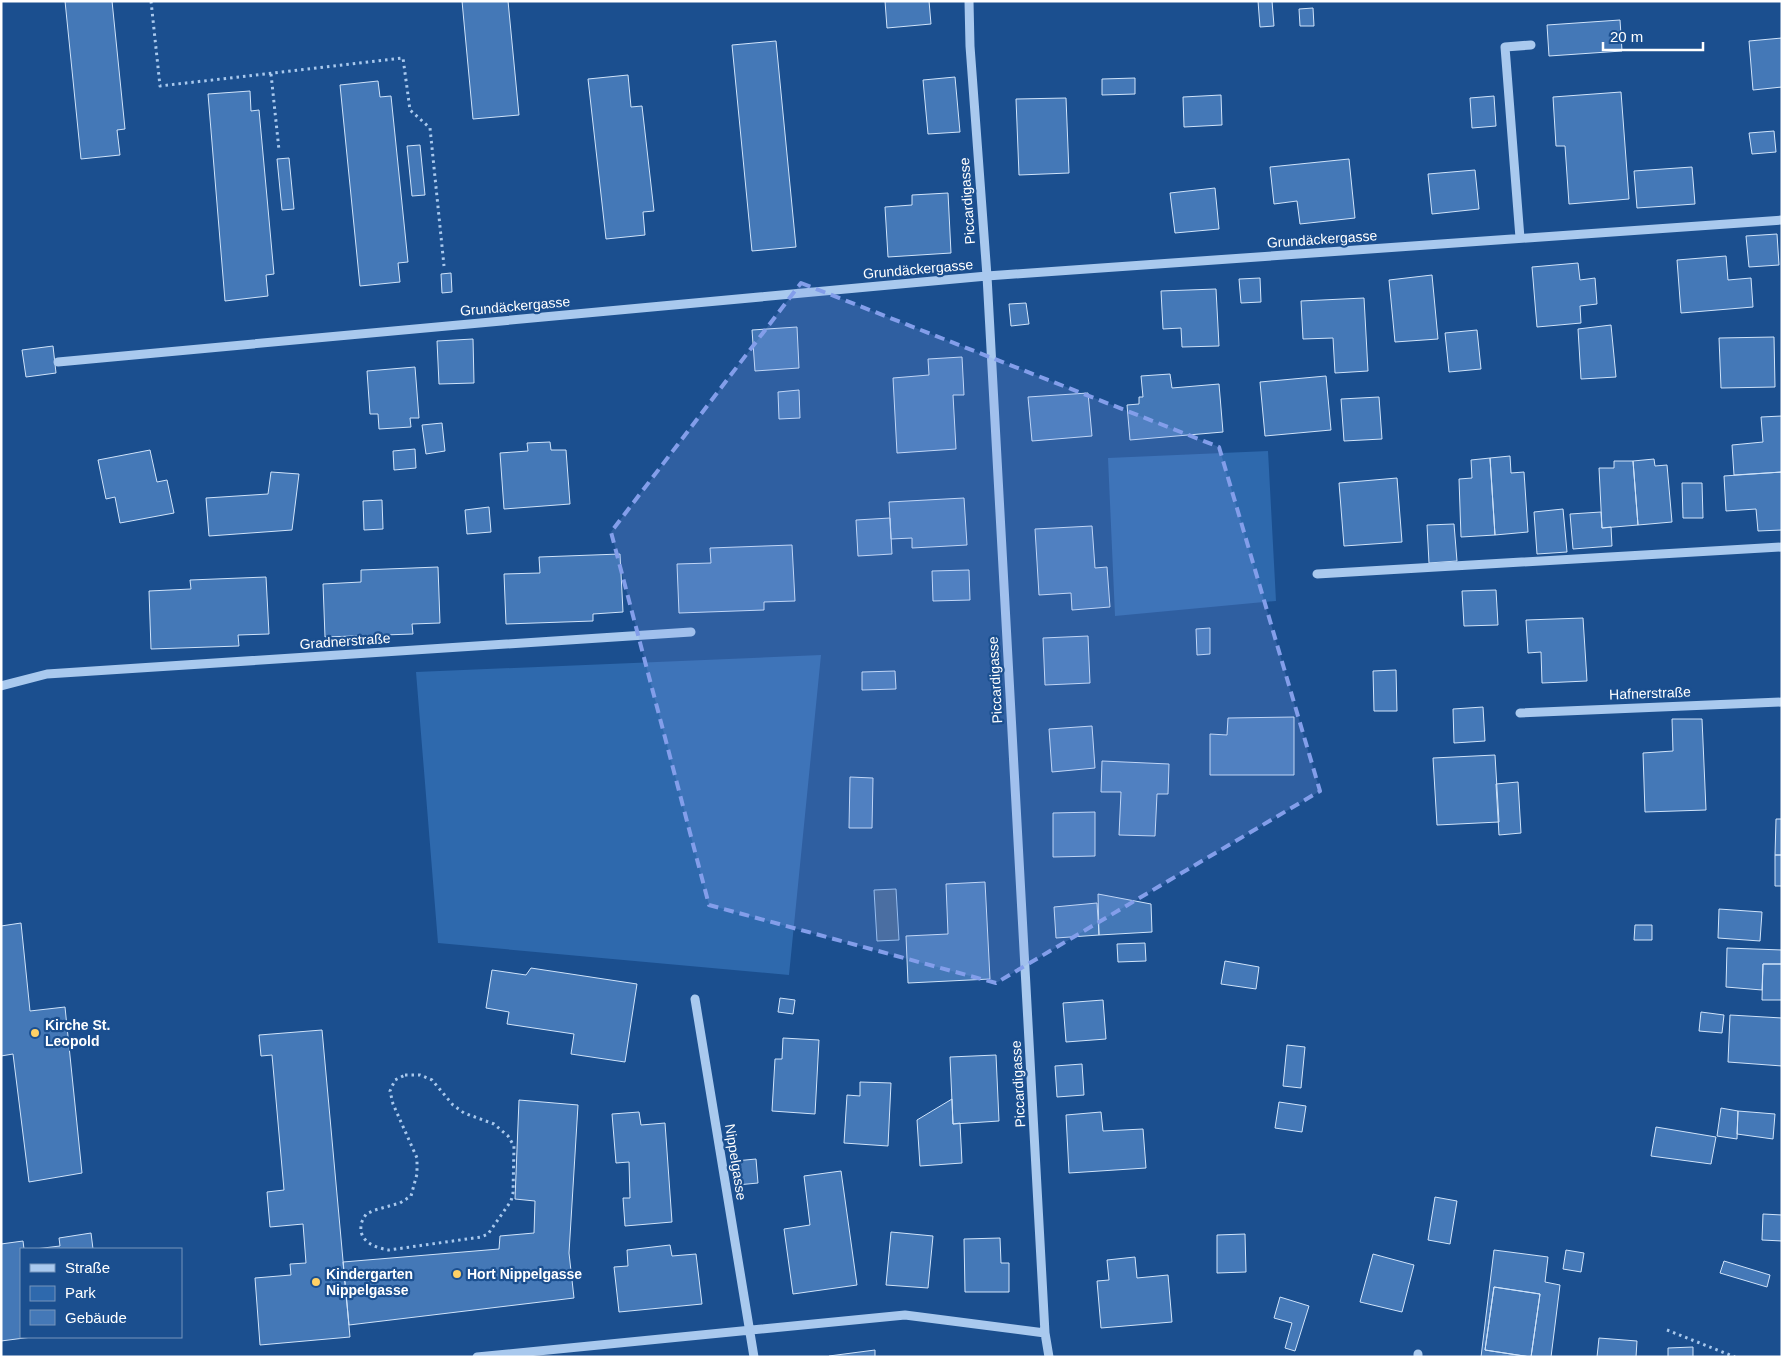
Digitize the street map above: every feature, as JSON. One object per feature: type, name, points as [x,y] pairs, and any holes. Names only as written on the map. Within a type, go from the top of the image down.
[{"type":"street","name":"Piccardigasse","points":[[969,1],[970,46],[986,276],[1045,1333],[1049,1357]]},
{"type":"street","points":[[1520,238],[1505,47],[1531,45]]},
{"type":"street","name":"Grundäckergasse","points":[[58,362],[986,276],[1782,220]]},
{"type":"street","points":[[1318,574],[1782,547]]},
{"type":"street","name":"Gradnerstraße","points":[[1,686],[46,674],[691,632]]},
{"type":"street","name":"Hafnerstraße","points":[[1520,713],[1782,702]]},
{"type":"street","name":"Nippelgasse","points":[[694,999],[754,1357]]},
{"type":"street","points":[[477,1357],[905,1315],[1045,1333]]},
{"type":"path","points":[[151,1],[160,86],[404,58],[410,110],[430,128],[444,266]]},
{"type":"path","points":[[271,74],[279,150]]},
{"type":"path","points":[[420,1074],[432,1080],[453,1105],[464,1113],[494,1124],[508,1136],[514,1146],[511,1201],[488,1234],[481,1237],[389,1250],[377,1248],[368,1243],[362,1236],[361,1226],[366,1214],[400,1203],[411,1196],[417,1174],[418,1158],[393,1104],[390,1091],[394,1080],[405,1075],[420,1074]]},
{"type":"path","points":[[1667,1330],[1735,1357]]},
{"type":"highlighted area","points":[[801,283],[1219,447],[1320,791],[996,983],[709,905],[611,532]]},
{"type":"green space","points":[[1268,451],[1276,601],[1115,616],[1108,458]]},
{"type":"green space","points":[[821,655],[789,975],[438,943],[416,672]]},
{"type":"shaded area","points":[[896,889],[899,940],[877,941],[874,890]]},
{"type":"building","points":[[65,1],[112,1],[125,129],[117,130],[120,155],[81,159]]},
{"type":"building","points":[[462,1],[508,1],[519,115],[473,119]]},
{"type":"building","points":[[885,1],[929,1],[931,24],[887,28]]},
{"type":"building","points":[[1258,1],[1272,1],[1274,26],[1260,27]]},
{"type":"building","points":[[1313,8],[1314,26],[1300,26],[1299,9]]},
{"type":"building","points":[[1620,20],[1622,51],[1549,56],[1547,25]]},
{"type":"building","points":[[1782,38],[1782,87],[1753,90],[1749,41]]},
{"type":"building","points":[[776,41],[796,247],[752,251],[732,45]]},
{"type":"building","points":[[628,75],[631,107],[642,106],[654,211],[643,212],[645,235],[606,239],[588,79]]},
{"type":"building","points":[[955,77],[960,132],[928,134],[923,80]]},
{"type":"building","points":[[1135,78],[1135,94],[1102,95],[1102,79]]},
{"type":"building","points":[[378,81],[380,97],[391,96],[408,262],[398,263],[400,282],[360,286],[340,85]]},
{"type":"building","points":[[250,91],[251,111],[259,110],[274,274],[266,275],[268,296],[225,301],[208,94]]},
{"type":"building","points":[[1621,92],[1629,199],[1569,204],[1565,146],[1556,146],[1553,97]]},
{"type":"building","points":[[1221,95],[1222,125],[1184,127],[1183,97]]},
{"type":"building","points":[[1494,96],[1496,126],[1472,128],[1470,98]]},
{"type":"building","points":[[1066,98],[1069,173],[1019,175],[1016,99]]},
{"type":"building","points":[[1774,131],[1776,152],[1752,154],[1749,133]]},
{"type":"building","points":[[420,145],[425,195],[412,196],[407,146]]},
{"type":"building","points":[[289,158],[294,209],[282,210],[277,159]]},
{"type":"building","points":[[1349,159],[1355,218],[1300,224],[1297,201],[1274,204],[1270,167]]},
{"type":"building","points":[[1692,167],[1695,204],[1637,208],[1634,171]]},
{"type":"building","points":[[1475,170],[1479,209],[1432,214],[1428,174]]},
{"type":"building","points":[[1215,188],[1219,229],[1175,233],[1170,193]]},
{"type":"building","points":[[948,193],[951,253],[888,257],[885,207],[912,205],[912,195]]},
{"type":"building","points":[[1777,234],[1779,265],[1749,267],[1746,236]]},
{"type":"building","points":[[1726,256],[1728,280],[1751,278],[1753,307],[1681,313],[1677,260]]},
{"type":"building","points":[[1578,263],[1580,280],[1595,278],[1597,304],[1580,306],[1581,323],[1537,327],[1532,267]]},
{"type":"building","points":[[451,273],[452,292],[442,293],[441,274]]},
{"type":"building","points":[[1432,275],[1438,339],[1395,342],[1389,280]]},
{"type":"building","points":[[1260,278],[1261,302],[1241,303],[1239,279]]},
{"type":"building","points":[[1216,289],[1219,346],[1182,347],[1181,328],[1163,329],[1161,291]]},
{"type":"building","points":[[1364,298],[1368,371],[1335,373],[1333,338],[1303,339],[1301,301]]},
{"type":"building","points":[[1026,303],[1029,324],[1011,326],[1009,304]]},
{"type":"building","points":[[1611,325],[1616,377],[1581,379],[1578,329]]},
{"type":"building","points":[[797,327],[799,368],[755,371],[752,330]]},
{"type":"building","points":[[1477,330],[1481,369],[1449,372],[1445,333]]},
{"type":"building","points":[[1774,337],[1775,387],[1721,388],[1719,338]]},
{"type":"building","points":[[473,339],[474,383],[439,384],[437,341]]},
{"type":"building","points":[[53,346],[56,373],[26,377],[22,350]]},
{"type":"building","points":[[962,357],[964,395],[953,395],[956,449],[897,453],[893,378],[929,375],[928,359]]},
{"type":"building","points":[[415,367],[419,418],[410,418],[411,427],[379,429],[378,414],[370,414],[367,371]]},
{"type":"building","points":[[1170,374],[1172,388],[1219,384],[1223,432],[1130,440],[1127,405],[1139,404],[1139,397],[1143,397],[1141,376]]},
{"type":"building","points":[[1326,376],[1331,430],[1265,436],[1260,382]]},
{"type":"building","points":[[799,390],[800,418],[779,419],[778,392]]},
{"type":"building","points":[[1088,393],[1092,436],[1032,441],[1028,397]]},
{"type":"building","points":[[1379,397],[1382,439],[1344,441],[1341,399]]},
{"type":"building","points":[[1782,416],[1782,472],[1734,475],[1732,445],[1763,442],[1761,417]]},
{"type":"building","points":[[442,423],[445,451],[426,454],[422,425]]},
{"type":"building","points":[[550,442],[551,450],[566,450],[570,504],[504,509],[500,453],[528,451],[527,443]]},
{"type":"building","points":[[415,449],[416,468],[394,470],[393,451]]},
{"type":"building","points":[[150,450],[157,482],[167,480],[174,513],[120,523],[115,497],[106,499],[98,460]]},
{"type":"building","points":[[1510,456],[1511,473],[1524,472],[1528,532],[1495,535],[1490,458]]},
{"type":"building","points":[[1490,458],[1495,535],[1461,537],[1459,479],[1472,478],[1471,460]]},
{"type":"building","points":[[1654,459],[1655,466],[1667,465],[1672,522],[1638,525],[1633,461]]},
{"type":"building","points":[[1614,461],[1633,461],[1638,525],[1602,528],[1599,468],[1614,468]]},
{"type":"building","points":[[271,472],[299,474],[292,530],[209,536],[206,498],[268,494]]},
{"type":"building","points":[[1782,472],[1782,530],[1758,531],[1756,509],[1726,511],[1724,476]]},
{"type":"building","points":[[1397,478],[1402,542],[1344,546],[1339,483]]},
{"type":"building","points":[[1682,483],[1702,483],[1703,518],[1683,518]]},
{"type":"building","points":[[964,498],[967,545],[912,548],[912,538],[891,539],[889,502]]},
{"type":"building","points":[[382,500],[383,529],[364,530],[363,501]]},
{"type":"building","points":[[489,507],[491,532],[467,534],[465,510]]},
{"type":"building","points":[[1563,509],[1567,552],[1537,554],[1534,512]]},
{"type":"building","points":[[1601,512],[1602,528],[1611,527],[1612,546],[1573,549],[1570,514]]},
{"type":"building","points":[[890,518],[892,554],[858,556],[856,520]]},
{"type":"building","points":[[1454,524],[1457,561],[1429,563],[1427,525]]},
{"type":"building","points":[[1092,526],[1095,568],[1107,567],[1110,607],[1072,610],[1071,593],[1039,595],[1035,529]]},
{"type":"building","points":[[792,545],[795,601],[764,602],[764,610],[679,613],[677,564],[711,563],[710,548]]},
{"type":"building","points":[[620,554],[623,612],[593,614],[593,621],[506,624],[504,574],[540,573],[539,557]]},
{"type":"building","points":[[438,567],[440,623],[412,624],[413,634],[325,637],[323,584],[361,582],[361,570]]},
{"type":"building","points":[[969,570],[970,600],[933,601],[932,571]]},
{"type":"building","points":[[266,577],[269,634],[238,635],[239,646],[151,649],[149,591],[191,589],[190,580]]},
{"type":"building","points":[[1496,590],[1498,625],[1464,626],[1462,591]]},
{"type":"building","points":[[1583,618],[1587,681],[1542,683],[1541,652],[1528,653],[1526,620]]},
{"type":"building","points":[[1210,628],[1210,654],[1197,655],[1196,629]]},
{"type":"building","points":[[1088,636],[1090,683],[1045,685],[1043,638]]},
{"type":"building","points":[[1396,670],[1397,711],[1374,711],[1373,671]]},
{"type":"building","points":[[895,671],[896,689],[862,690],[862,672]]},
{"type":"building","points":[[1483,707],[1485,741],[1454,743],[1453,709]]},
{"type":"building","points":[[1294,717],[1294,775],[1210,775],[1210,734],[1227,735],[1228,718]]},
{"type":"building","points":[[1672,719],[1702,719],[1706,810],[1645,812],[1643,753],[1673,751]]},
{"type":"building","points":[[1092,726],[1095,768],[1052,772],[1049,729]]},
{"type":"building","points":[[1495,755],[1499,822],[1437,825],[1433,758]]},
{"type":"building","points":[[1102,761],[1169,764],[1168,794],[1157,794],[1155,836],[1119,835],[1121,792],[1101,792]]},
{"type":"building","points":[[850,777],[873,778],[872,828],[849,828]]},
{"type":"building","points":[[1518,782],[1521,833],[1499,835],[1496,784]]},
{"type":"building","points":[[1095,812],[1095,856],[1053,857],[1053,813]]},
{"type":"building","points":[[1776,819],[1782,819],[1782,855],[1775,855]]},
{"type":"building","points":[[1775,855],[1782,855],[1782,886],[1775,886]]},
{"type":"building","points":[[985,882],[990,979],[908,983],[906,936],[948,934],[946,884]]},
{"type":"building","points":[[1098,894],[1151,904],[1152,932],[1099,935]]},
{"type":"building","points":[[1097,903],[1099,935],[1056,938],[1054,907]]},
{"type":"building","points":[[1719,909],[1762,912],[1760,941],[1718,938]]},
{"type":"building","name":"Kirche St. Leopold","points":[[21,923],[30,1011],[65,1007],[82,1173],[29,1182],[13,1054],[1,1056],[1,926]]},
{"type":"building","points":[[1635,925],[1652,925],[1652,940],[1634,940]]},
{"type":"building","points":[[1145,943],[1146,961],[1118,962],[1117,944]]},
{"type":"building","points":[[1727,948],[1782,950],[1782,964],[1763,964],[1762,990],[1726,987]]},
{"type":"building","points":[[1225,961],[1259,967],[1256,989],[1221,984]]},
{"type":"building","points":[[1763,964],[1782,964],[1782,1000],[1762,1000]]},
{"type":"building","points":[[531,968],[637,984],[625,1062],[571,1054],[574,1034],[507,1024],[509,1012],[486,1008],[492,970],[526,975]]},
{"type":"building","points":[[780,998],[795,1000],[793,1014],[778,1012]]},
{"type":"building","points":[[1103,1000],[1106,1039],[1066,1042],[1063,1003]]},
{"type":"building","points":[[1701,1012],[1724,1015],[1722,1033],[1699,1031]]},
{"type":"building","points":[[1730,1015],[1782,1018],[1782,1066],[1728,1062]]},
{"type":"building","points":[[322,1030],[350,1337],[260,1345],[255,1278],[291,1275],[290,1264],[306,1263],[303,1224],[270,1227],[267,1192],[284,1190],[272,1055],[261,1056],[259,1035]]},
{"type":"building","points":[[783,1038],[819,1040],[815,1114],[772,1111],[775,1059],[782,1059]]},
{"type":"building","points":[[1287,1045],[1305,1047],[1301,1088],[1283,1086]]},
{"type":"building","points":[[996,1055],[999,1121],[953,1124],[950,1057]]},
{"type":"building","points":[[1082,1064],[1084,1095],[1057,1097],[1055,1066]]},
{"type":"building","points":[[860,1082],[891,1083],[888,1146],[844,1143],[847,1095],[860,1096]]},
{"type":"building","points":[[952,1099],[953,1124],[960,1123],[962,1163],[920,1166],[917,1120]]},
{"type":"building","points":[[519,1100],[578,1105],[569,1253],[574,1298],[349,1325],[343,1262],[499,1249],[500,1236],[534,1233],[535,1201],[515,1199]]},
{"type":"building","points":[[1279,1102],[1306,1106],[1302,1132],[1275,1128]]},
{"type":"building","points":[[1721,1108],[1738,1111],[1737,1139],[1717,1136]]},
{"type":"building","points":[[1738,1111],[1775,1114],[1773,1139],[1737,1134]]},
{"type":"building","points":[[639,1112],[641,1125],[665,1123],[672,1222],[625,1226],[623,1198],[630,1198],[629,1162],[616,1163],[612,1114]]},
{"type":"building","points":[[1101,1112],[1103,1131],[1143,1129],[1146,1168],[1069,1173],[1066,1115]]},
{"type":"building","points":[[1656,1127],[1716,1137],[1711,1164],[1651,1156]]},
{"type":"building","points":[[756,1159],[758,1183],[737,1185],[735,1161]]},
{"type":"building","points":[[841,1171],[857,1285],[793,1294],[784,1229],[810,1225],[804,1176]]},
{"type":"building","points":[[1435,1197],[1457,1201],[1450,1244],[1428,1240]]},
{"type":"building","points":[[1763,1214],[1782,1215],[1782,1241],[1762,1240]]},
{"type":"building","points":[[891,1232],[933,1236],[928,1288],[886,1285]]},
{"type":"building","points":[[91,1233],[93,1248],[43,1248],[60,1246],[59,1238]]},
{"type":"building","points":[[1245,1234],[1246,1272],[1217,1273],[1217,1235]]},
{"type":"building","points":[[1000,1238],[1001,1263],[1009,1263],[1009,1292],[965,1292],[964,1239]]},
{"type":"building","points":[[23,1241],[24,1248],[20,1248],[20,1338],[24,1338],[1,1341],[1,1244]]},
{"type":"building","points":[[670,1245],[672,1256],[696,1254],[702,1304],[619,1312],[614,1267],[628,1266],[627,1250]]},
{"type":"building","points":[[1494,1250],[1548,1257],[1545,1282],[1560,1285],[1551,1357],[1531,1357],[1540,1294],[1494,1287],[1485,1350],[1530,1357],[1481,1357]]},
{"type":"building","points":[[1566,1250],[1584,1253],[1581,1272],[1563,1269]]},
{"type":"building","points":[[1373,1254],[1414,1265],[1402,1312],[1360,1302]]},
{"type":"building","points":[[1135,1257],[1137,1278],[1168,1275],[1172,1322],[1101,1328],[1097,1281],[1109,1280],[1107,1260]]},
{"type":"building","points":[[1724,1261],[1770,1275],[1767,1287],[1720,1273]]},
{"type":"building","points":[[1494,1287],[1540,1294],[1531,1357],[1485,1350]]},
{"type":"building","points":[[1280,1297],[1309,1306],[1295,1351],[1285,1348],[1292,1323],[1274,1318]]},
{"type":"building","points":[[1599,1338],[1637,1341],[1636,1357],[1597,1357]]},
{"type":"building","points":[[1693,1347],[1693,1357],[1668,1357],[1668,1348]]},
{"type":"building","points":[[875,1350],[875,1357],[829,1357],[829,1356]]},
{"type":"place","name":"Kirche St. Leopold","points":[[35,1033]]},
{"type":"place","name":"Hort Nippelgasse","points":[[457,1274]]},
{"type":"place","name":"Kindergarten Nippelgasse","points":[[316,1282]]}]
